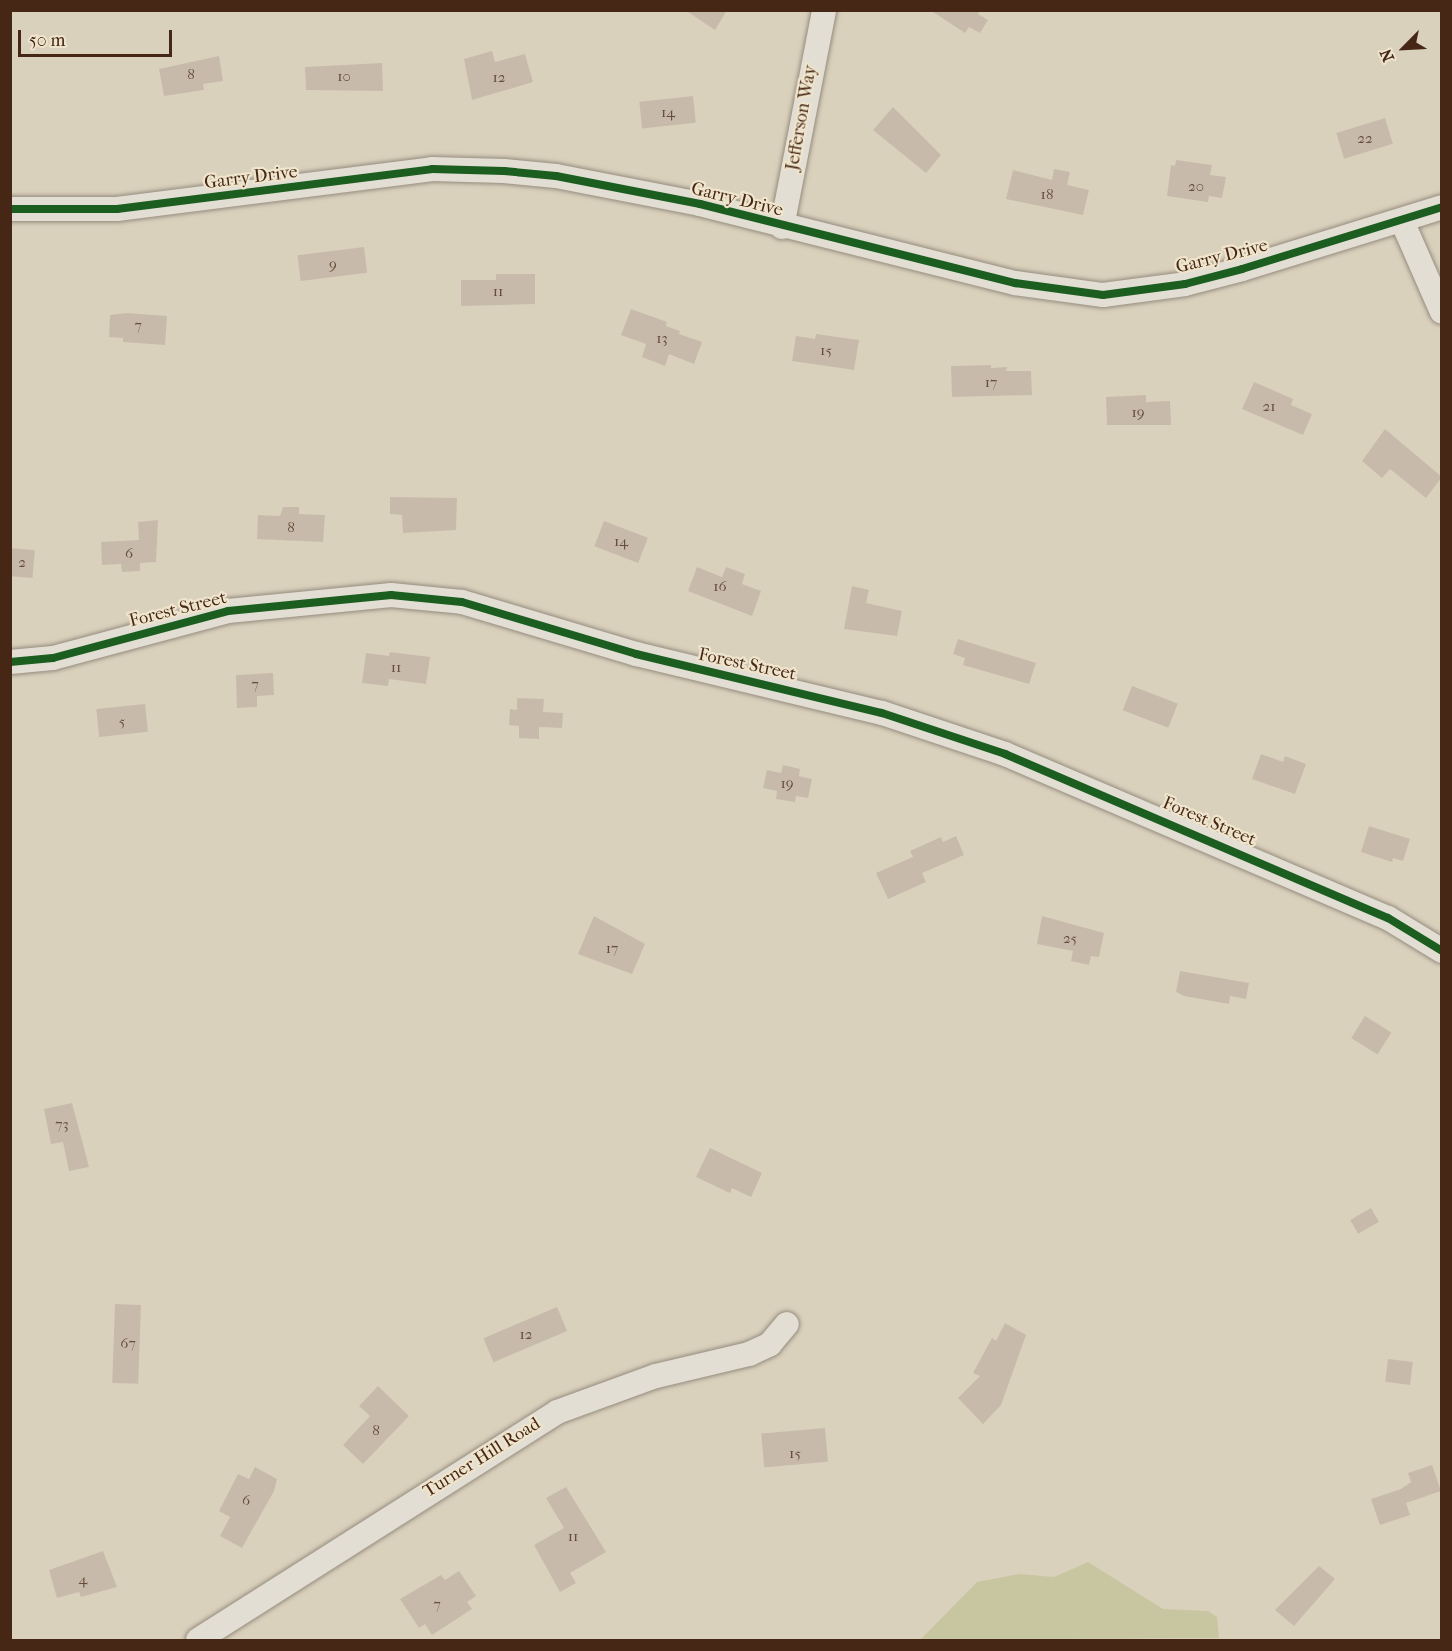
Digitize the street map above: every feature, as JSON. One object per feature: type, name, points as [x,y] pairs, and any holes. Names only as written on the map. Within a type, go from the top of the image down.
[{"type":"street","name":"Jefferson Way","points":[[782,227],[824,10]]},
{"type":"street","name":"Garry Drive","points":[[10,209],[117,208],[432,170],[494,171],[578,180],[700,204],[782,227],[1015,283],[1103,295],[1185,284],[1442,207]]},
{"type":"street","points":[[1402,220],[1442,312]]},
{"type":"street","name":"Forest Street","points":[[10,662],[53,658],[228,611],[391,595],[462,602],[636,654],[882,713],[1005,754],[1388,918],[1442,951]]},
{"type":"street","name":"Turner Hill Road","points":[[198,1641],[557,1412],[634,1383],[748,1354],[770,1344],[787,1324]]},
{"type":"shaded area","points":[[1088,1562],[1163,1609],[1208,1611],[1217,1617],[1219,1638],[920,1640],[977,1582],[1020,1574],[1054,1577]]},
{"type":"building","points":[[685,10],[727,10],[715,30]]},
{"type":"building","points":[[930,10],[980,10],[978,14],[988,20],[980,33],[969,27],[965,33]]},
{"type":"building","points":[[492,51],[495,62],[525,54],[533,82],[472,100],[464,59]]},
{"type":"building","points":[[219,56],[223,81],[203,84],[204,90],[164,96],[159,69]]},
{"type":"building","points":[[382,63],[383,91],[306,90],[305,67]]},
{"type":"building","points":[[693,96],[696,123],[642,128],[639,102]]},
{"type":"building","points":[[893,107],[941,155],[926,173],[873,130]]},
{"type":"building","points":[[1385,118],[1393,144],[1344,159],[1336,133]]},
{"type":"building","points":[[1176,160],[1212,165],[1210,175],[1226,177],[1222,198],[1209,196],[1208,202],[1167,196],[1171,165],[1175,166]]},
{"type":"building","points":[[1054,169],[1070,172],[1067,185],[1089,190],[1083,215],[1006,199],[1013,170],[1052,180]]},
{"type":"building","points":[[364,247],[367,273],[301,281],[297,255]]},
{"type":"building","points":[[496,274],[535,274],[535,304],[461,306],[461,280],[496,280]]},
{"type":"building","points":[[631,309],[667,322],[666,326],[680,331],[679,334],[702,342],[694,364],[669,354],[665,366],[642,357],[646,344],[621,335]]},
{"type":"building","points":[[127,313],[167,316],[165,345],[123,342],[123,338],[109,337],[110,315]]},
{"type":"building","points":[[816,334],[859,340],[854,370],[792,361],[796,336],[815,339]]},
{"type":"building","points":[[991,365],[991,368],[1007,367],[1006,371],[1031,371],[1032,395],[952,397],[951,366]]},
{"type":"building","points":[[1254,382],[1293,399],[1291,405],[1312,414],[1303,435],[1242,409]]},
{"type":"building","points":[[1146,395],[1146,402],[1170,401],[1171,425],[1107,425],[1106,397]]},
{"type":"building","points":[[1385,429],[1442,477],[1426,498],[1390,469],[1382,478],[1362,461]]},
{"type":"building","points":[[390,497],[457,498],[456,530],[403,533],[402,515],[390,514]]},
{"type":"building","points":[[283,507],[299,507],[299,514],[325,515],[323,542],[257,539],[258,515],[280,516]]},
{"type":"building","points":[[158,520],[156,562],[140,563],[140,571],[122,572],[121,564],[102,565],[101,542],[139,540],[138,522]]},
{"type":"building","points":[[604,521],[648,538],[638,563],[594,546]]},
{"type":"building","points":[[10,548],[35,550],[32,578],[10,576]]},
{"type":"building","points":[[697,567],[722,577],[726,567],[745,574],[742,584],[761,591],[752,616],[688,591]]},
{"type":"building","points":[[852,586],[869,590],[866,603],[902,611],[897,636],[844,629]]},
{"type":"building","points":[[958,639],[1036,663],[1029,684],[963,665],[965,658],[953,654]]},
{"type":"building","points":[[390,652],[430,657],[426,684],[389,679],[388,686],[362,683],[366,653],[389,656]]},
{"type":"building","points":[[273,673],[274,695],[257,696],[257,707],[237,708],[236,675]]},
{"type":"building","points":[[1132,686],[1178,704],[1168,728],[1123,710]]},
{"type":"building","points":[[517,698],[544,699],[543,712],[563,713],[562,728],[539,727],[539,739],[519,738],[519,726],[509,725],[510,709],[517,710]]},
{"type":"building","points":[[145,704],[148,732],[99,737],[96,709]]},
{"type":"building","points":[[1261,754],[1283,762],[1285,756],[1306,764],[1295,794],[1252,779]]},
{"type":"building","points":[[783,765],[800,769],[799,776],[812,779],[808,798],[796,796],[795,802],[776,799],[777,791],[763,788],[767,770],[781,773]]},
{"type":"building","points":[[1369,826],[1410,839],[1403,861],[1393,858],[1392,862],[1361,852]]},
{"type":"building","points":[[956,836],[964,855],[922,873],[926,882],[888,899],[876,873],[913,857],[910,851],[941,837],[943,842]]},
{"type":"building","points":[[594,916],[645,944],[632,974],[578,954]]},
{"type":"building","points":[[1042,916],[1104,933],[1099,957],[1091,956],[1089,965],[1071,961],[1073,951],[1037,944]]},
{"type":"building","points":[[1180,971],[1249,983],[1246,999],[1230,996],[1229,1004],[1184,996],[1176,992]]},
{"type":"building","points":[[1365,1016],[1391,1032],[1378,1054],[1351,1038]]},
{"type":"building","points":[[72,1103],[89,1167],[69,1171],[63,1142],[51,1144],[44,1109]]},
{"type":"building","points":[[710,1148],[762,1173],[751,1197],[732,1188],[730,1193],[696,1177]]},
{"type":"building","points":[[1371,1208],[1379,1222],[1358,1234],[1350,1220]]},
{"type":"building","points":[[115,1304],[141,1305],[138,1384],[112,1383]]},
{"type":"building","points":[[557,1307],[567,1331],[494,1362],[483,1338]]},
{"type":"building","points":[[1005,1323],[1026,1335],[1001,1405],[983,1424],[958,1398],[980,1376],[973,1373],[992,1338],[996,1341]]},
{"type":"building","points":[[1388,1359],[1413,1362],[1410,1385],[1385,1382]]},
{"type":"building","points":[[378,1386],[409,1416],[363,1464],[343,1445],[370,1416],[359,1406]]},
{"type":"building","points":[[825,1428],[828,1462],[764,1467],[761,1434]]},
{"type":"building","points":[[1432,1465],[1441,1491],[1406,1503],[1410,1515],[1380,1525],[1371,1499],[1401,1489],[1411,1482],[1408,1473]]},
{"type":"building","points":[[255,1467],[277,1479],[274,1491],[242,1548],[220,1536],[230,1517],[219,1511],[238,1474],[249,1479]]},
{"type":"building","points":[[566,1487],[606,1552],[570,1573],[576,1583],[560,1592],[534,1545],[564,1528],[546,1498]]},
{"type":"building","points":[[103,1551],[117,1587],[81,1597],[79,1592],[57,1598],[49,1570]]},
{"type":"building","points":[[1319,1566],[1335,1579],[1294,1626],[1275,1610]]},
{"type":"building","points":[[459,1571],[476,1596],[467,1602],[472,1609],[432,1635],[425,1624],[419,1628],[400,1599],[441,1575],[445,1580]]},
{"type":"cycle path","points":[[10,209],[117,209],[432,169],[504,171],[556,176],[700,204],[1015,283],[1103,295],[1185,284],[1242,269],[1442,207]]},
{"type":"cycle path","points":[[10,662],[53,658],[228,611],[391,595],[462,602],[636,654],[882,713],[1005,754],[1388,918],[1442,951]]}]
